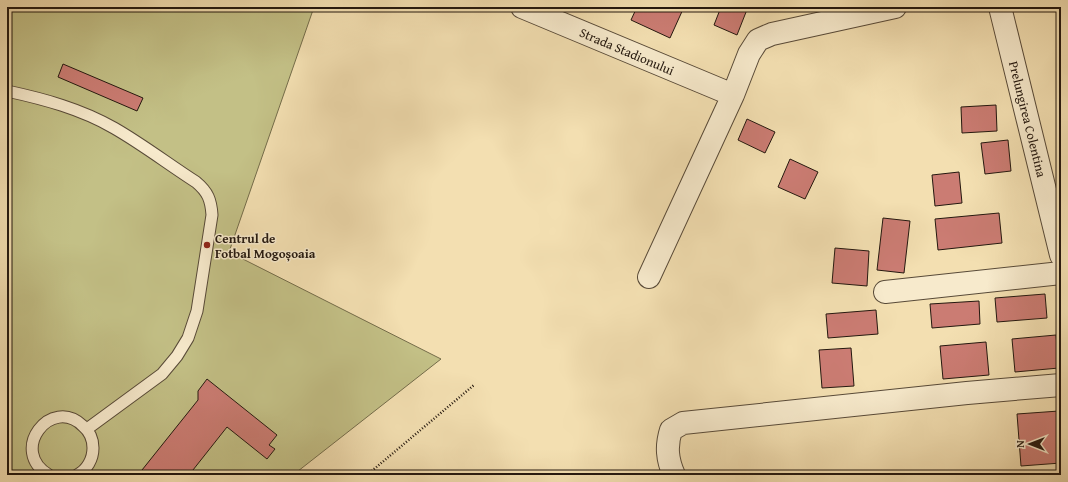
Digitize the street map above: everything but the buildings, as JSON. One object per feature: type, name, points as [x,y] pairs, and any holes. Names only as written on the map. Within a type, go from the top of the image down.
[{"type":"street","name":"Strada Stadionului","points":[[522,7],[732,95]]},
{"type":"street","points":[[649,277],[732,95],[749,54],[758,40],[772,34],[895,7]]},
{"type":"street","name":"Prelungirea Colentina","points":[[1000,7],[1061,255]]},
{"type":"street","points":[[885,292],[1061,274]]},
{"type":"street","points":[[674,475],[667,453],[667,442],[671,430],[683,424],[967,392],[1061,385]]},
{"type":"lane","points":[[7,91],[64,106],[114,128],[196,182],[206,190],[211,201],[212,215],[197,311],[188,338],[177,356],[162,374],[87,429]]},
{"type":"lane","points":[[49,475],[36,464],[32,454],[34,439],[41,426],[50,420],[60,417],[70,418],[79,422],[87,429],[92,437],[94,447],[92,457],[88,466],[76,475]]},
{"type":"path","points":[[367,475],[474,385]]},
{"type":"shaded area","name":"Centrul de Fotbal Mogoșoaia","points":[[7,7],[314,7],[229,252],[441,359],[293,475],[7,475]]},
{"type":"place","name":"Centrul de Fotbal Mogoșoaia","points":[[207,245]]}]
